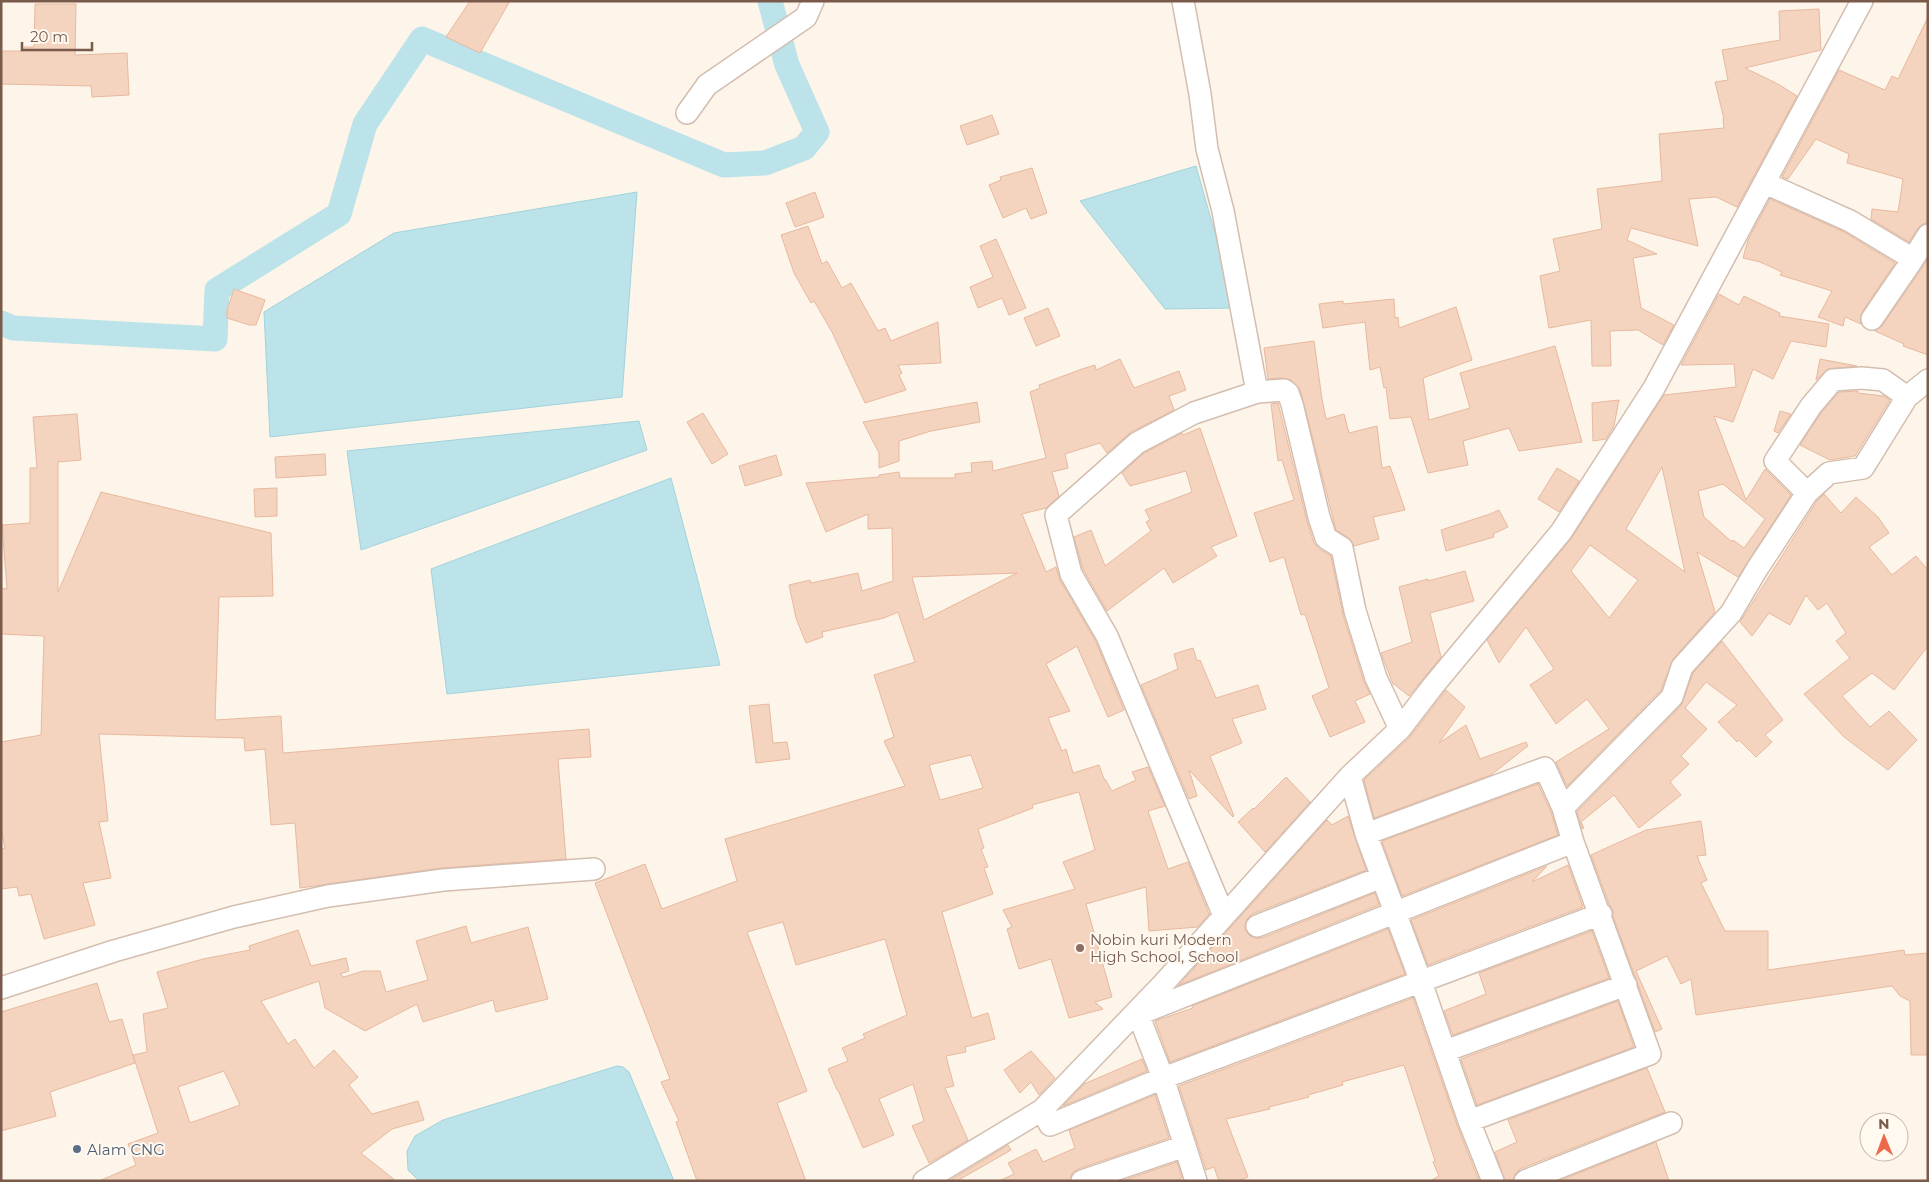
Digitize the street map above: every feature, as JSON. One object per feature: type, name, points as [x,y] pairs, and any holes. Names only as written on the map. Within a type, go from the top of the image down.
[{"type":"street","points":[[687,114],[707,84],[806,17],[814,1]]},
{"type":"street","points":[[1183,1],[1200,94],[1207,149],[1223,211],[1257,392]]},
{"type":"street","points":[[924,1181],[1042,1110],[1140,1011],[1350,776],[1400,729],[1433,686],[1561,532],[1654,388],[1862,1]]},
{"type":"street","points":[[1765,183],[1850,221],[1913,259]]},
{"type":"street","points":[[1872,319],[1927,238]]},
{"type":"street","points":[[1807,493],[1775,461],[1811,406],[1833,380],[1862,378],[1883,380],[1907,397]]},
{"type":"street","points":[[1563,808],[1672,698],[1682,667],[1731,613],[1757,569],[1807,493],[1828,473],[1863,468],[1907,397],[1928,380]]},
{"type":"street","points":[[1224,916],[1107,636],[1070,574],[1056,515],[1137,443],[1194,413],[1257,392],[1284,390],[1288,393],[1292,404],[1312,492],[1326,538],[1342,548],[1355,611],[1376,678],[1400,729]]},
{"type":"street","points":[[1366,834],[1545,768],[1563,808],[1573,842],[1601,914],[1650,1054],[1469,1121]]},
{"type":"street","points":[[1350,776],[1366,834],[1422,982],[1469,1121],[1493,1181]]},
{"type":"street","points":[[1140,1011],[1573,842]]},
{"type":"street","points":[[1,988],[114,951],[234,917],[328,896],[443,880],[594,869]]},
{"type":"street","points":[[1257,926],[1382,877]]},
{"type":"street","points":[[1042,1110],[1050,1125],[1164,1078],[1601,914]]},
{"type":"street","points":[[1445,1051],[1626,985]]},
{"type":"street","points":[[1140,1011],[1164,1078],[1196,1181]]},
{"type":"street","points":[[1525,1181],[1672,1123]]},
{"type":"street","points":[[1082,1181],[1184,1146]]},
{"type":"water","points":[[1196,166],[1236,308],[1165,309],[1080,201]]},
{"type":"water","points":[[637,192],[622,397],[270,437],[264,312],[394,233]]},
{"type":"water","points":[[639,421],[647,450],[361,550],[347,451]]},
{"type":"water","points":[[671,478],[720,665],[447,694],[431,569]]},
{"type":"water","points":[[617,1066],[623,1067],[629,1072],[674,1181],[419,1181],[408,1170],[407,1151],[415,1136],[443,1120]]},
{"type":"building","points":[[470,1],[510,1],[480,53],[446,37]]},
{"type":"building","points":[[35,4],[76,4],[75,55],[127,53],[129,95],[92,97],[91,86],[1,84],[1,51],[24,51],[24,47],[34,47]]},
{"type":"building","points":[[1819,9],[1821,50],[1745,68],[1778,84],[1797,96],[1737,207],[1716,197],[1689,199],[1698,246],[1631,228],[1627,240],[1657,254],[1633,258],[1641,308],[1674,325],[1663,345],[1638,330],[1610,331],[1611,366],[1592,366],[1591,320],[1549,328],[1540,276],[1560,271],[1553,239],[1602,229],[1597,189],[1662,181],[1659,134],[1724,128],[1724,119],[1715,82],[1728,80],[1722,50],[1780,40],[1779,11]]},
{"type":"building","points":[[1928,17],[1928,223],[1918,228],[1909,242],[1871,219],[1872,209],[1898,212],[1903,179],[1847,163],[1849,154],[1816,139],[1788,179],[1782,177],[1839,70],[1885,90],[1892,76],[1898,79]]},
{"type":"building","points":[[992,115],[999,134],[967,145],[960,126]]},
{"type":"building","points":[[1032,168],[1047,213],[1031,219],[1026,208],[1003,218],[989,185],[1001,180],[1000,177]]},
{"type":"building","points":[[815,192],[824,217],[795,227],[786,203]]},
{"type":"building","points":[[1770,199],[1844,232],[1895,263],[1862,312],[1861,324],[1845,317],[1843,326],[1818,317],[1832,291],[1780,275],[1782,272],[1760,262],[1743,258],[1748,240]]},
{"type":"building","points":[[808,226],[822,264],[827,261],[842,288],[851,283],[878,331],[885,328],[891,341],[938,322],[941,363],[898,365],[902,373],[899,375],[906,390],[865,403],[832,332],[814,301],[811,303],[794,273],[781,235]]},
{"type":"building","points":[[996,239],[1026,308],[1009,315],[1002,298],[978,308],[970,287],[993,277],[980,246]]},
{"type":"building","points":[[1928,259],[1928,355],[1903,346],[1904,344],[1875,331],[1882,326]]},
{"type":"building","points":[[234,289],[265,300],[256,325],[249,325],[227,318],[227,310]]},
{"type":"building","points":[[1719,294],[1739,305],[1744,296],[1780,313],[1779,316],[1829,324],[1826,347],[1791,341],[1773,379],[1753,369],[1733,422],[1714,416],[1746,500],[1765,469],[1791,495],[1738,577],[1697,552],[1715,612],[1673,659],[1661,690],[1567,786],[1556,762],[1609,729],[1587,699],[1556,724],[1530,685],[1554,669],[1526,627],[1499,663],[1487,640],[1571,539],[1664,395],[1736,387],[1734,364],[1681,365]],"holes":[[[1662,467],[1685,572],[1626,529]],[[1723,484],[1765,519],[1744,548],[1733,540],[1732,542],[1704,517],[1698,491]],[[1590,545],[1638,580],[1609,618],[1571,571]]]},
{"type":"building","points":[[1394,299],[1395,318],[1398,317],[1399,328],[1456,307],[1472,360],[1423,378],[1429,420],[1470,408],[1460,373],[1555,346],[1582,442],[1519,451],[1509,428],[1463,441],[1468,465],[1428,473],[1411,417],[1390,419],[1386,387],[1384,388],[1380,367],[1370,370],[1365,322],[1323,328],[1319,304],[1343,301],[1343,304]]},
{"type":"building","points":[[1048,308],[1060,336],[1036,346],[1024,318]]},
{"type":"building","points":[[1314,341],[1326,419],[1344,414],[1349,433],[1377,426],[1382,468],[1390,466],[1405,510],[1373,517],[1379,539],[1354,546],[1349,538],[1336,530],[1300,389],[1291,380],[1283,378],[1268,379],[1264,348]]},
{"type":"building","points":[[1120,359],[1134,388],[1179,371],[1186,390],[1169,396],[1174,410],[1131,432],[1107,453],[1100,443],[1065,454],[1068,468],[1052,472],[1059,496],[1046,508],[1022,514],[1046,572],[1056,567],[1060,580],[1096,642],[1124,710],[1108,717],[1077,646],[1046,664],[1070,711],[1048,718],[1062,751],[1066,749],[1073,773],[1099,765],[1104,779],[1112,791],[1136,780],[1132,772],[1148,767],[1165,806],[1148,811],[1168,869],[1188,862],[1209,914],[1198,927],[1149,931],[1146,887],[1086,904],[1112,997],[1095,1002],[1103,1009],[1069,1018],[1051,959],[1019,969],[1007,929],[1012,927],[1003,910],[1075,889],[1063,862],[1095,850],[1079,792],[1032,805],[1033,808],[978,829],[984,848],[981,849],[988,867],[984,868],[993,894],[942,912],[972,1018],[988,1013],[995,1039],[965,1047],[966,1052],[946,1056],[954,1086],[945,1088],[968,1140],[929,1163],[912,1126],[924,1121],[913,1084],[879,1099],[894,1135],[863,1148],[828,1069],[848,1061],[842,1048],[865,1038],[863,1034],[907,1015],[885,939],[796,965],[783,922],[747,932],[807,1091],[777,1103],[806,1181],[697,1181],[676,1122],[679,1121],[661,1082],[670,1079],[595,883],[645,864],[662,909],[737,881],[725,839],[905,786],[884,741],[894,737],[874,675],[915,662],[898,612],[884,618],[822,632],[823,637],[806,643],[796,618],[789,585],[810,580],[811,583],[858,573],[862,591],[893,581],[892,528],[868,529],[868,514],[826,532],[806,483],[879,477],[879,475],[899,472],[900,478],[955,478],[955,474],[972,472],[971,463],[992,461],[993,471],[1046,458],[1030,392],[1040,388],[1039,385],[1082,369],[1095,365],[1096,370]],"holes":[[[1017,573],[924,620],[912,577]],[[971,755],[983,788],[940,800],[929,765]]]},
{"type":"building","points":[[1820,359],[1857,366],[1828,369],[1816,380]]},
{"type":"building","points":[[1858,391],[1858,393],[1884,396],[1890,400],[1855,456],[1830,460],[1800,445],[1821,413],[1839,392]]},
{"type":"building","points":[[1619,400],[1614,426],[1606,439],[1593,441],[1592,403]]},
{"type":"building","points":[[977,402],[980,422],[931,431],[899,441],[899,461],[879,468],[879,453],[863,422]]},
{"type":"building","points":[[1278,403],[1307,521],[1314,543],[1319,549],[1331,556],[1343,615],[1364,682],[1370,694],[1355,701],[1365,722],[1330,737],[1312,696],[1329,688],[1305,614],[1301,615],[1284,557],[1270,562],[1254,513],[1294,500],[1282,460],[1278,461],[1271,404]]},
{"type":"building","points":[[1780,411],[1791,414],[1778,433],[1774,431]]},
{"type":"building","points":[[703,413],[728,454],[712,464],[687,422]]},
{"type":"building","points":[[77,414],[81,460],[58,462],[58,592],[101,492],[271,533],[273,596],[219,597],[215,720],[281,716],[283,753],[589,729],[591,757],[558,759],[566,859],[441,868],[300,888],[295,823],[271,825],[265,749],[245,751],[244,738],[99,734],[108,821],[99,822],[111,878],[83,883],[95,925],[44,939],[31,894],[19,896],[17,887],[1,889],[1,849],[5,848],[1,828],[1,742],[41,735],[44,636],[1,634],[1,588],[7,589],[2,525],[30,523],[30,468],[37,468],[33,417]]},
{"type":"building","points":[[1200,428],[1237,536],[1211,547],[1217,556],[1173,583],[1164,568],[1107,611],[1083,569],[1074,537],[1091,530],[1105,566],[1151,531],[1146,522],[1150,520],[1145,510],[1192,492],[1186,471],[1130,486],[1122,473],[1144,453],[1182,433],[1183,435]]},
{"type":"building","points":[[325,454],[326,475],[276,478],[275,457]]},
{"type":"building","points":[[776,455],[782,475],[745,486],[739,466]]},
{"type":"building","points":[[1557,468],[1579,481],[1559,512],[1538,499]]},
{"type":"building","points":[[277,488],[277,516],[255,517],[254,489]]},
{"type":"building","points":[[1824,494],[1841,513],[1856,497],[1878,517],[1889,533],[1869,547],[1892,575],[1916,556],[1928,570],[1928,646],[1894,690],[1872,673],[1842,696],[1870,727],[1889,711],[1917,740],[1888,770],[1844,737],[1804,694],[1850,658],[1836,641],[1846,633],[1827,603],[1818,610],[1806,595],[1790,625],[1769,613],[1752,636],[1740,622],[1817,501]]},
{"type":"building","points":[[1499,510],[1508,527],[1493,534],[1494,537],[1446,551],[1441,530]]},
{"type":"building","points":[[1465,571],[1474,601],[1430,613],[1441,657],[1409,696],[1393,684],[1381,653],[1412,642],[1399,587]]},
{"type":"building","points":[[1722,641],[1783,720],[1765,735],[1772,742],[1756,757],[1739,740],[1737,742],[1718,722],[1737,705],[1706,682],[1685,708],[1707,729],[1681,756],[1689,764],[1670,782],[1681,795],[1639,828],[1614,795],[1581,822],[1584,828],[1582,829],[1577,812],[1681,706],[1693,673]]},
{"type":"building","points":[[1193,648],[1197,661],[1200,660],[1216,698],[1258,685],[1266,709],[1232,719],[1242,743],[1210,756],[1233,817],[1189,770],[1197,796],[1189,799],[1141,685],[1178,669],[1174,654]]},
{"type":"building","points":[[1446,690],[1465,707],[1439,743],[1466,725],[1480,759],[1526,742],[1528,746],[1491,775],[1374,818],[1364,780],[1409,738]]},
{"type":"building","points":[[769,704],[773,743],[787,742],[790,759],[756,763],[749,706]]},
{"type":"building","points":[[1286,777],[1310,802],[1265,852],[1238,822]]},
{"type":"building","points":[[1538,784],[1551,812],[1558,835],[1402,896],[1382,841]]},
{"type":"building","points":[[1348,816],[1366,870],[1252,914],[1247,919],[1245,930],[1250,936],[1262,938],[1375,893],[1379,905],[1179,985],[1327,820],[1332,825]]},
{"type":"building","points":[[1701,821],[1706,855],[1697,856],[1707,880],[1701,883],[1725,931],[1768,931],[1768,970],[1904,950],[1905,955],[1928,953],[1928,1055],[1911,1055],[1910,1001],[1900,996],[1892,986],[1696,1015],[1691,979],[1681,984],[1667,956],[1636,971],[1662,1029],[1655,1032],[1613,916],[1613,910],[1591,855],[1646,830]]},
{"type":"building","points":[[1568,865],[1583,907],[1428,965],[1411,920],[1547,866],[1532,882]]},
{"type":"building","points":[[466,926],[471,943],[528,927],[548,999],[496,1012],[493,1000],[423,1022],[417,1004],[365,1031],[325,1008],[319,981],[261,1001],[288,1044],[295,1039],[314,1068],[334,1050],[358,1077],[349,1085],[372,1114],[418,1101],[424,1120],[392,1129],[361,1153],[396,1181],[99,1181],[136,1165],[128,1144],[158,1133],[133,1055],[147,1052],[143,1014],[168,1008],[157,972],[203,959],[250,950],[249,946],[298,930],[311,966],[346,958],[349,971],[340,974],[344,977],[363,971],[380,971],[386,992],[428,980],[416,941]],"holes":[[[224,1071],[240,1105],[190,1123],[178,1087]]]},
{"type":"building","points":[[1388,929],[1405,974],[1170,1062],[1155,1021],[1193,1008],[1192,1006]]},
{"type":"building","points":[[1592,931],[1609,978],[1453,1035],[1444,1011],[1486,994],[1479,973]]},
{"type":"building","points":[[97,983],[109,1022],[122,1019],[135,1063],[50,1092],[56,1116],[1,1131],[1,1012]]},
{"type":"building","points":[[1413,998],[1457,1125],[1479,1181],[1430,1181],[1439,1176],[1433,1162],[1435,1161],[1404,1065],[1342,1082],[1343,1085],[1308,1095],[1309,1097],[1269,1107],[1270,1109],[1226,1119],[1248,1177],[1238,1181],[1219,1181],[1214,1167],[1206,1170],[1179,1086]]},
{"type":"building","points":[[1618,1001],[1634,1047],[1477,1105],[1461,1059]]},
{"type":"building","points":[[1031,1051],[1055,1078],[1039,1095],[1031,1082],[1020,1093],[1004,1070]]},
{"type":"building","points":[[1142,1059],[1147,1071],[1063,1106],[1084,1084]]},
{"type":"building","points":[[1647,1068],[1665,1112],[1520,1169],[1515,1174],[1513,1181],[1505,1181],[1495,1152],[1517,1142],[1508,1120]]},
{"type":"building","points":[[1155,1095],[1169,1138],[1078,1169],[1072,1173],[1070,1181],[999,1181],[1014,1174],[1008,1163],[1036,1149],[1043,1162],[1075,1148],[1069,1130]]},
{"type":"building","points":[[1656,1142],[1669,1181],[1559,1181]]},
{"type":"building","points":[[1008,1145],[1011,1150],[957,1181],[949,1181]]},
{"type":"building","points":[[1177,1162],[1182,1178],[1174,1181],[1122,1181]]},
{"type":"waterway","points":[[1,323],[13,328],[215,339],[217,290],[339,214],[365,124],[422,39],[724,165],[765,163],[804,148],[817,132],[787,65],[770,1]]},
{"type":"place","name":"Nobin kuri Modern High School, School","points":[[1080,948]]},
{"type":"place","name":"Alam CNG","points":[[77,1149]]}]
